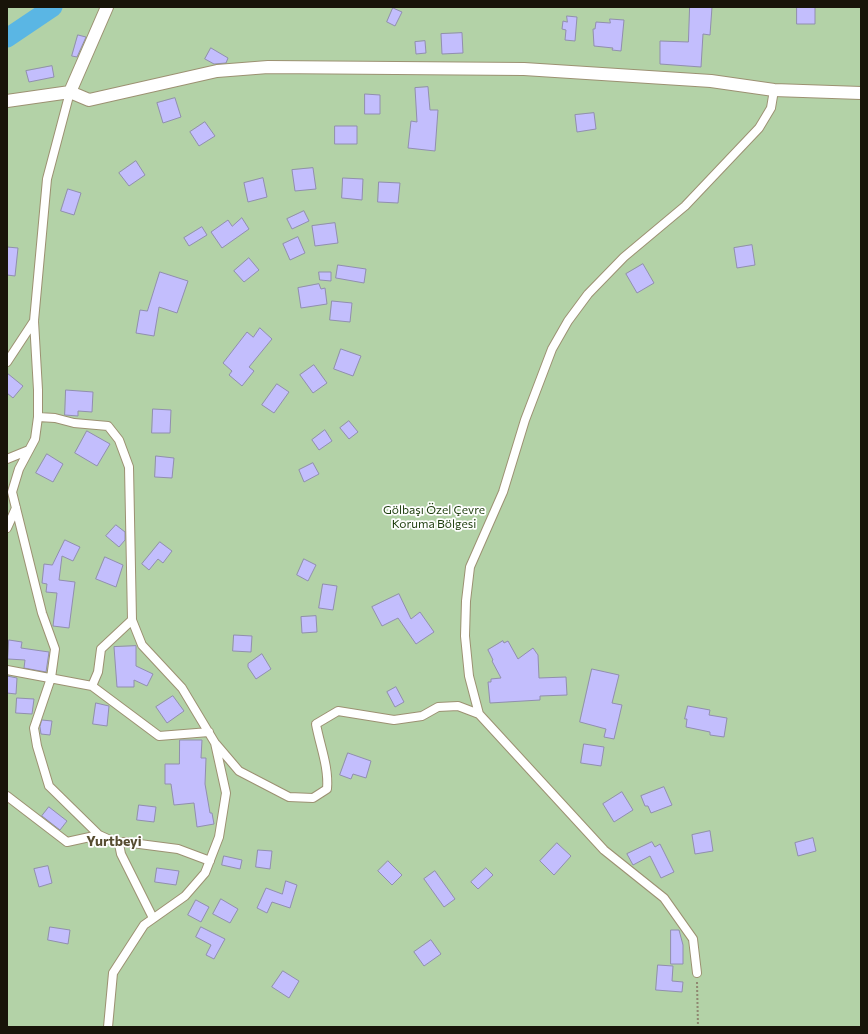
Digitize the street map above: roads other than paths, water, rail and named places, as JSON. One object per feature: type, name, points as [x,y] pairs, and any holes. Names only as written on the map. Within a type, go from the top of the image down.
[{"type":"street","points":[[107,7],[70,92],[47,179],[34,321],[38,417],[35,439],[19,469],[12,492],[42,613],[55,649],[52,678],[34,728],[37,746],[49,786],[98,835],[119,844],[124,842],[178,849],[210,861]]},
{"type":"street","points":[[7,101],[70,92],[89,100],[217,71],[268,67],[524,69],[711,81],[774,90],[861,93]]},
{"type":"street","points":[[479,714],[469,676],[465,636],[466,601],[470,567],[503,492],[525,420],[552,349],[568,321],[588,294],[624,257],[685,206],[759,128],[771,108],[774,90]]},
{"type":"street","points":[[7,362],[34,321]]},
{"type":"street","points":[[38,417],[55,418],[74,423],[108,426],[119,440],[129,466],[132,620],[142,645],[182,688],[215,743],[240,771],[289,797],[313,798],[327,789],[328,775],[320,748],[316,724],[338,711],[394,720],[422,716],[438,707],[458,706],[479,714],[604,850],[664,898],[693,939],[697,973]]},
{"type":"street","points":[[7,459],[29,450]]},
{"type":"street","points":[[7,528],[16,508]]},
{"type":"street","points":[[92,686],[98,672],[101,649],[132,620]]},
{"type":"street","points":[[7,670],[92,686],[159,736],[209,732]]},
{"type":"street","points":[[108,1027],[114,973],[144,925],[185,896],[205,872],[210,861],[218,837],[226,793],[215,743]]},
{"type":"street","points":[[7,796],[67,842],[98,835]]},
{"type":"street","points":[[119,844],[121,854],[153,918]]},
{"type":"waterway","points":[[7,38],[53,7]]},
{"type":"district","name":"Yurtbeyi","points":[[114,841]]},
{"type":"park label","name":"Gölbaşı Özel Çevre Koruma Bölgesi","points":[[434,517]]}]
